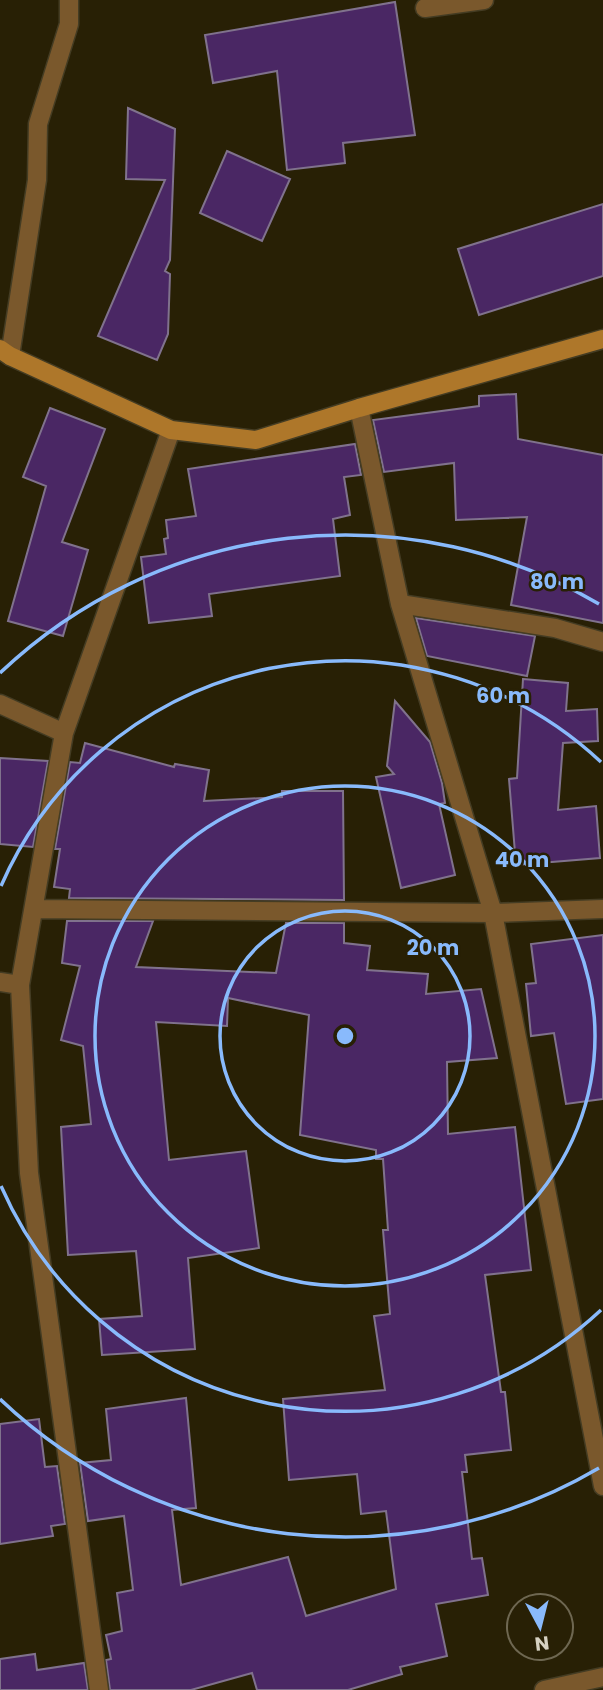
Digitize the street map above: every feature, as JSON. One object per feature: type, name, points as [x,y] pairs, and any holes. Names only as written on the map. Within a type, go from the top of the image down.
[{"type":"street","points":[[69,0],[69,24],[38,124],[37,180],[5,353],[171,430],[256,440],[603,339]]},
{"type":"street","points":[[425,8],[484,0]]},
{"type":"street","points":[[359,408],[400,604],[493,913],[603,1486]]},
{"type":"street","points":[[99,1690],[29,1173],[20,985],[64,733],[171,430]]},
{"type":"street","points":[[400,604],[555,628],[603,642]]},
{"type":"street","points":[[0,704],[64,733]]},
{"type":"street","points":[[34,909],[493,913],[603,909]]},
{"type":"street","points":[[0,982],[20,985]]},
{"type":"street","points":[[544,1690],[603,1677]]},
{"type":"building","points":[[395,2],[415,135],[343,143],[345,163],[287,170],[277,71],[213,83],[205,35]]},
{"type":"building","points":[[128,108],[175,129],[170,260],[165,271],[170,274],[168,334],[157,360],[98,336],[165,180],[126,179]]},
{"type":"building","points":[[227,151],[290,179],[262,241],[200,213]]},
{"type":"building","points":[[603,204],[603,276],[479,315],[458,249]]},
{"type":"building","points":[[516,394],[518,439],[603,455],[603,623],[511,605],[527,517],[456,520],[454,463],[384,472],[373,420],[479,406],[479,396]]},
{"type":"building","points":[[50,408],[105,429],[62,542],[88,550],[63,636],[8,621],[46,486],[23,477]]},
{"type":"building","points":[[355,444],[361,475],[344,477],[350,515],[333,519],[340,576],[209,594],[212,616],[149,623],[141,557],[166,554],[166,520],[196,516],[188,469]]},
{"type":"building","points":[[416,618],[535,636],[527,676],[427,656]]},
{"type":"building","points":[[523,679],[568,683],[566,711],[597,709],[598,741],[563,743],[558,810],[596,806],[600,858],[516,865],[509,779],[517,778]]},
{"type":"building","points":[[395,701],[430,742],[442,783],[445,803],[439,804],[455,875],[401,888],[376,777],[394,774],[387,766]]},
{"type":"building","points":[[85,743],[174,767],[175,764],[209,770],[204,801],[282,797],[282,791],[343,791],[344,900],[69,898],[70,889],[54,887],[60,849],[55,849],[70,762],[80,763]]},
{"type":"building","points":[[0,758],[48,761],[33,847],[0,844]]},
{"type":"building","points":[[67,921],[153,921],[136,967],[276,973],[286,923],[344,923],[344,943],[370,946],[367,970],[428,974],[426,994],[481,989],[497,1058],[447,1062],[448,1134],[515,1127],[531,1270],[485,1275],[501,1392],[505,1392],[511,1450],[465,1455],[467,1472],[462,1472],[472,1559],[482,1558],[488,1595],[436,1604],[447,1656],[400,1667],[402,1674],[348,1690],[257,1690],[252,1673],[191,1690],[110,1690],[106,1660],[111,1659],[106,1635],[122,1631],[117,1593],[133,1590],[124,1516],[88,1521],[80,1463],[111,1460],[106,1409],[186,1398],[196,1508],[172,1510],[181,1585],[288,1557],[306,1616],[396,1589],[386,1511],[361,1514],[357,1474],[289,1480],[283,1399],[385,1390],[374,1316],[390,1314],[383,1230],[388,1230],[383,1159],[376,1159],[376,1150],[300,1135],[309,1015],[228,998],[227,1026],[156,1022],[169,1160],[246,1151],[259,1248],[188,1258],[195,1349],[102,1355],[99,1319],[142,1316],[136,1251],[68,1255],[61,1127],[91,1124],[83,1046],[61,1040],[80,966],[62,963]]},
{"type":"building","points":[[603,935],[603,1099],[566,1104],[554,1033],[531,1036],[526,984],[536,983],[531,944]]},
{"type":"building","points":[[39,1419],[45,1467],[57,1466],[65,1524],[51,1526],[53,1536],[0,1544],[0,1424]]},
{"type":"building","points":[[35,1654],[37,1670],[84,1663],[88,1690],[0,1690],[0,1659]]}]
